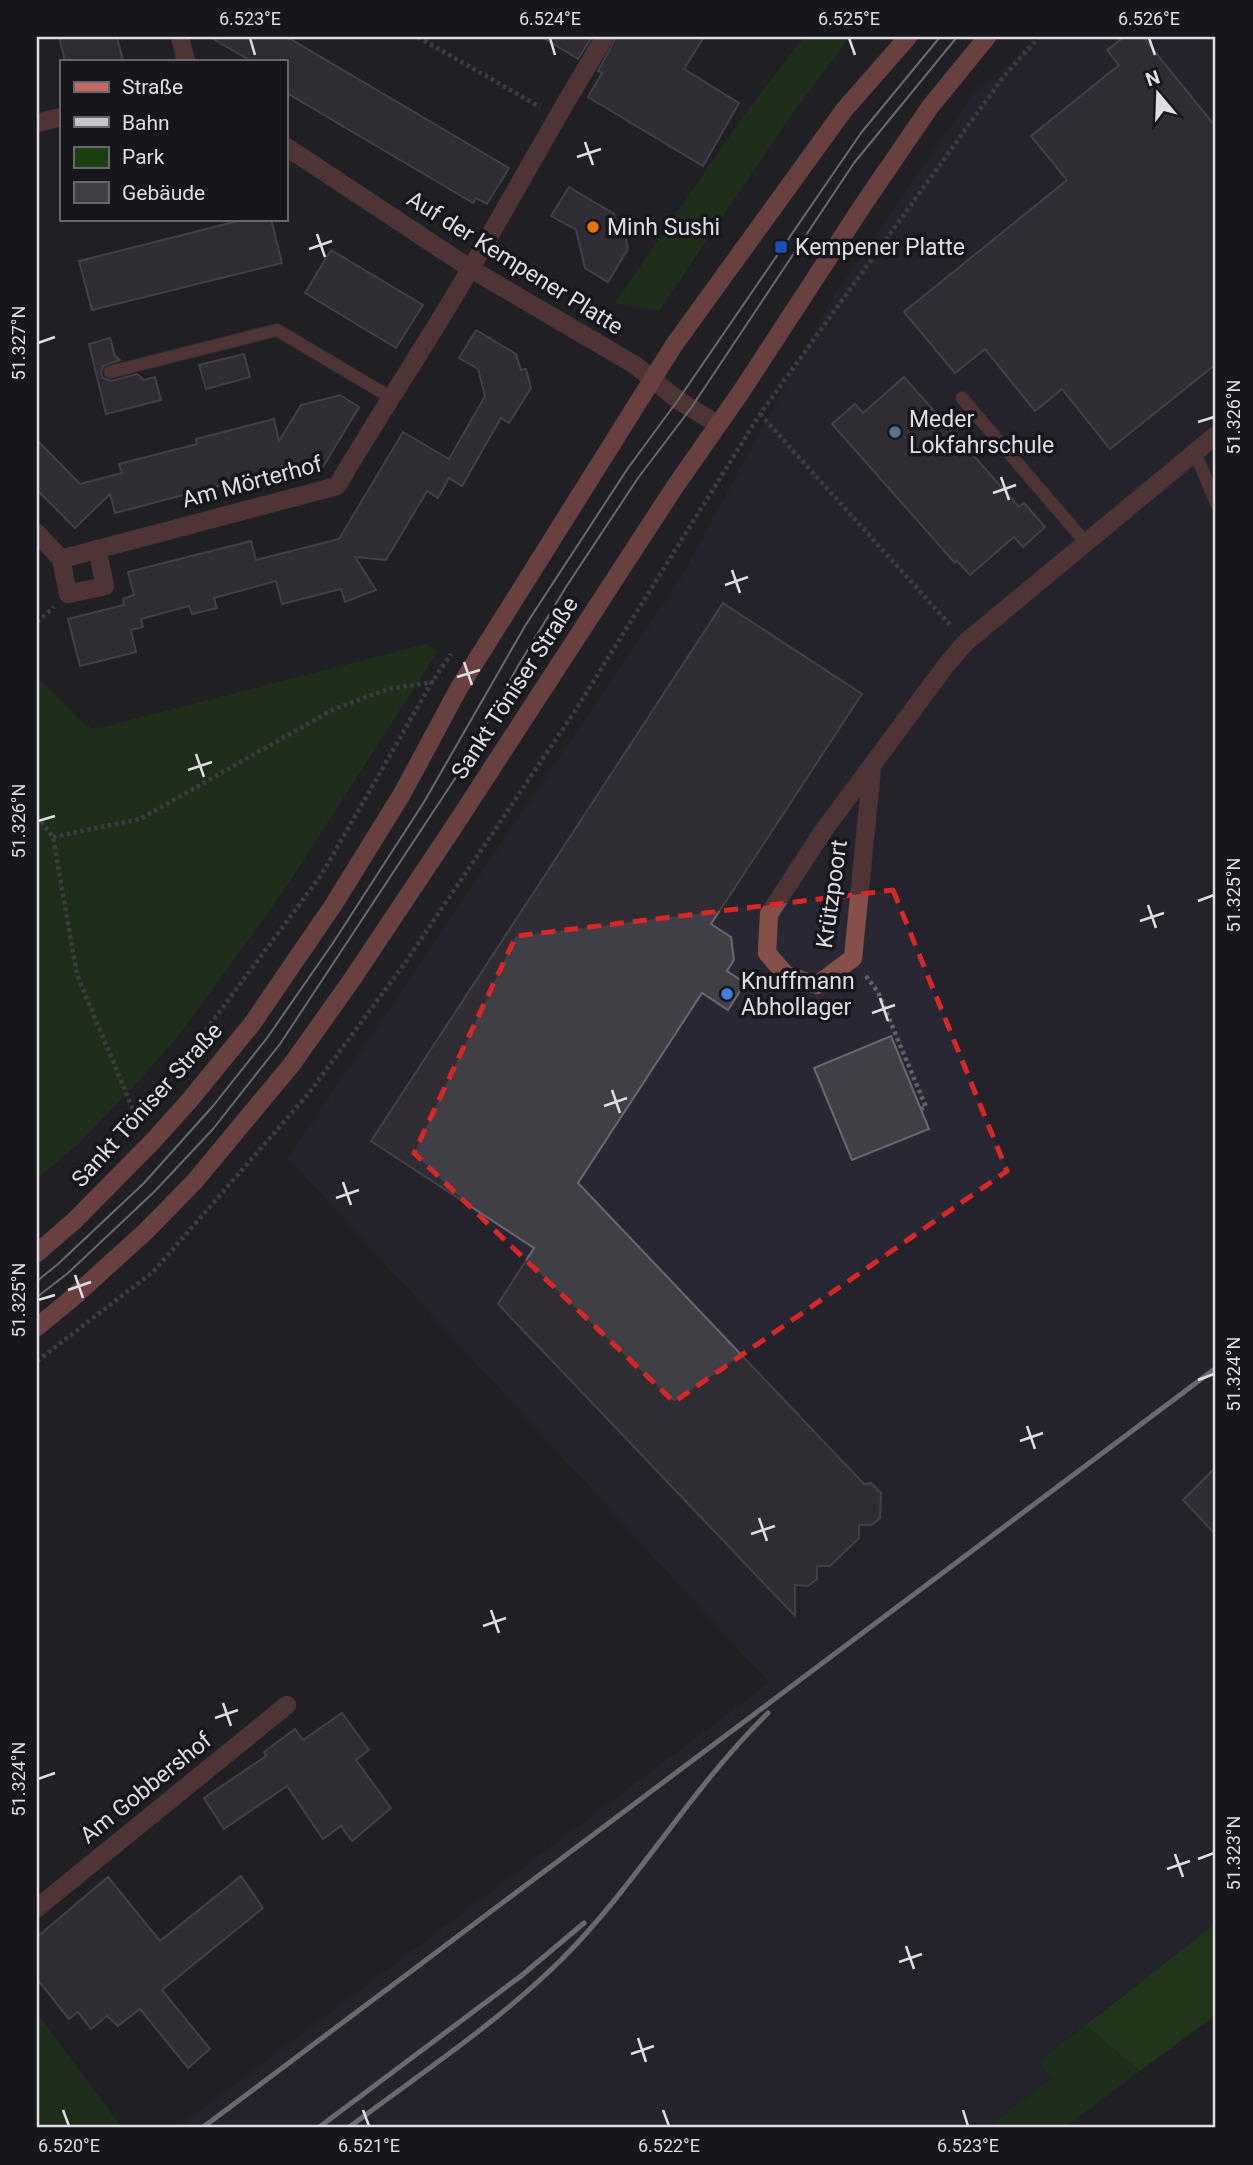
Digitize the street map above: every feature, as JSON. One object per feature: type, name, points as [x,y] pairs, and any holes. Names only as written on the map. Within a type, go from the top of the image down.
[{"type":"main road","name":"Sankt Töniser Straße","points":[[37,1253],[75,1220],[153,1141],[252,1024],[334,904],[402,794],[459,688],[674,345],[844,110],[908,37]]},
{"type":"main road","name":"Sankt Töniser Straße","points":[[37,1327],[145,1232],[195,1181],[292,1064],[453,828],[674,488],[741,392],[863,205],[930,107],[988,37]]},
{"type":"street","points":[[180,37],[186,60]]},
{"type":"street","name":"Am Mörterhof","points":[[61,559],[337,486],[471,269],[556,116],[605,37]]},
{"type":"street","points":[[37,123],[60,117]]},
{"type":"street","name":"Auf der Kempener Platte","points":[[287,147],[471,269],[635,365],[717,425]]},
{"type":"street","name":"Krützpoort","points":[[872,768],[853,958],[817,985],[786,975],[767,953],[769,914],[824,830],[947,664],[965,642],[1216,435]]},
{"type":"street","points":[[37,533],[61,559],[68,594],[105,586],[97,549]]},
{"type":"street","name":"Am Gobbershof","points":[[37,1908],[287,1705]]},
{"type":"lane","points":[[110,372],[277,330],[390,397]]},
{"type":"lane","points":[[962,398],[1086,543]]},
{"type":"lane","points":[[1195,453],[1216,503]]},
{"type":"path","points":[[418,37],[556,116]]},
{"type":"path","points":[[37,1361],[153,1272],[310,1093],[405,963],[575,711],[760,414],[1004,76],[1039,37]]},
{"type":"path","points":[[741,392],[965,642]]},
{"type":"path","points":[[128,1131],[322,874],[432,682],[455,648]]},
{"type":"path","points":[[53,836],[140,819],[334,709],[388,690],[432,682],[459,688]]},
{"type":"path","points":[[37,816],[53,836],[77,975],[137,1122],[153,1141]]},
{"type":"path","points":[[853,958],[878,992],[926,1107],[921,1109]]},
{"type":"highlighted area","points":[[893,890],[1007,1171],[674,1402],[414,1153],[516,936]]},
{"type":"shaded area","points":[[1042,37],[1216,37],[1216,1923],[1038,2061],[1052,2079],[986,2128],[177,2128],[769,1683],[288,1158],[680,579],[834,296],[973,94]]},
{"type":"green space","points":[[804,37],[850,37],[788,120],[659,311],[615,303],[749,108]]},
{"type":"green space","points":[[426,644],[438,651],[285,889],[180,1034],[76,1146],[37,1179],[37,676],[91,728]]},
{"type":"green space","points":[[1216,1923],[1216,2015],[1140,2071],[1086,2025]]},
{"type":"green space","points":[[37,2013],[122,2128],[37,2128]]},
{"type":"green space","points":[[1086,2025],[1140,2071],[1064,2128],[986,2128],[1051,2079],[1038,2061]]},
{"type":"building","points":[[59,37],[117,37],[123,60],[65,60]]},
{"type":"building","points":[[210,37],[287,37],[509,168],[487,204],[476,198],[473,203],[287,93],[287,60],[249,60]]},
{"type":"building","points":[[542,37],[592,37],[578,59]]},
{"type":"building","points":[[616,37],[704,37],[684,69],[739,103],[703,166],[588,97],[602,73],[598,71]]},
{"type":"building","points":[[1124,37],[1143,37],[1216,127],[1216,364],[1110,449],[1062,389],[1035,411],[985,349],[955,373],[904,312],[1067,180],[1031,136],[1119,65],[1107,50]]},
{"type":"building","points":[[569,187],[614,214],[619,231],[624,230],[628,249],[608,282],[585,268],[576,230],[551,216]]},
{"type":"building","points":[[242,220],[271,220],[282,263],[92,310],[79,261]]},
{"type":"building","points":[[331,250],[423,305],[396,348],[305,293]]},
{"type":"building","points":[[476,330],[516,354],[521,370],[526,369],[531,388],[509,423],[501,418],[462,486],[449,478],[438,498],[427,491],[386,560],[355,557],[376,590],[345,602],[341,589],[282,604],[276,581],[214,598],[217,608],[192,614],[189,606],[141,619],[143,627],[131,630],[136,652],[80,666],[68,619],[124,605],[123,599],[134,595],[128,572],[251,541],[256,560],[339,539],[403,432],[449,459],[485,396],[478,369],[459,358]]},
{"type":"building","points":[[110,338],[115,356],[120,360],[103,366],[103,378],[111,381],[137,374],[144,380],[155,377],[161,400],[106,414],[89,344]]},
{"type":"building","points":[[244,354],[250,377],[206,389],[199,365]]},
{"type":"building","points":[[904,377],[1019,507],[1024,503],[1045,527],[1023,547],[1014,537],[970,575],[957,561],[955,563],[832,424],[855,404],[863,413]]},
{"type":"building","points":[[340,395],[359,407],[323,467],[313,461],[115,513],[110,494],[75,528],[37,490],[37,440],[80,484],[122,473],[119,464],[197,444],[196,439],[274,419],[279,441],[301,405]]},
{"type":"building","points":[[723,603],[862,694],[711,924],[731,937],[734,960],[727,971],[745,983],[728,1010],[702,993],[578,1183],[864,1484],[871,1483],[881,1493],[880,1518],[872,1525],[859,1525],[859,1538],[830,1566],[817,1566],[817,1579],[808,1586],[795,1585],[795,1616],[498,1304],[534,1248],[371,1141]]},
{"type":"building","points":[[891,1036],[929,1129],[852,1160],[814,1068]]},
{"type":"building","points":[[1216,1467],[1216,1535],[1183,1500]]},
{"type":"building","points":[[342,1713],[369,1750],[356,1760],[391,1808],[352,1841],[341,1826],[323,1839],[287,1786],[224,1829],[204,1798],[266,1756],[264,1752],[295,1729],[303,1740]]},
{"type":"building","points":[[241,1876],[263,1908],[162,1990],[210,2049],[188,2068],[140,2009],[118,2026],[107,2016],[91,2029],[78,2012],[69,2019],[37,1979],[37,1937],[108,1877],[160,1941]]},
{"type":"tram line","points":[[37,1281],[144,1183],[213,1106],[267,1038],[333,943],[424,802],[525,626],[628,468],[678,400],[861,133],[940,37]]},
{"type":"tram line","points":[[37,1297],[68,1273],[154,1192],[213,1129],[280,1044],[464,765],[518,666],[638,478],[691,408],[854,163],[957,37]]},
{"type":"railway","points":[[202,2128],[1216,1368]]},
{"type":"railway","points":[[348,2128],[486,2025],[564,1957],[617,1897],[740,1742],[768,1713]]},
{"type":"railway","points":[[318,2128],[521,1976],[584,1923]]},
{"type":"place","name":"Minh Sushi","points":[[593,227]]},
{"type":"place","name":"Kempener Platte","points":[[781,247]]},
{"type":"place","name":"Meder Lokfahrschule","points":[[895,432]]},
{"type":"place","name":"Knuffmann Abhollager","points":[[727,994]]}]
